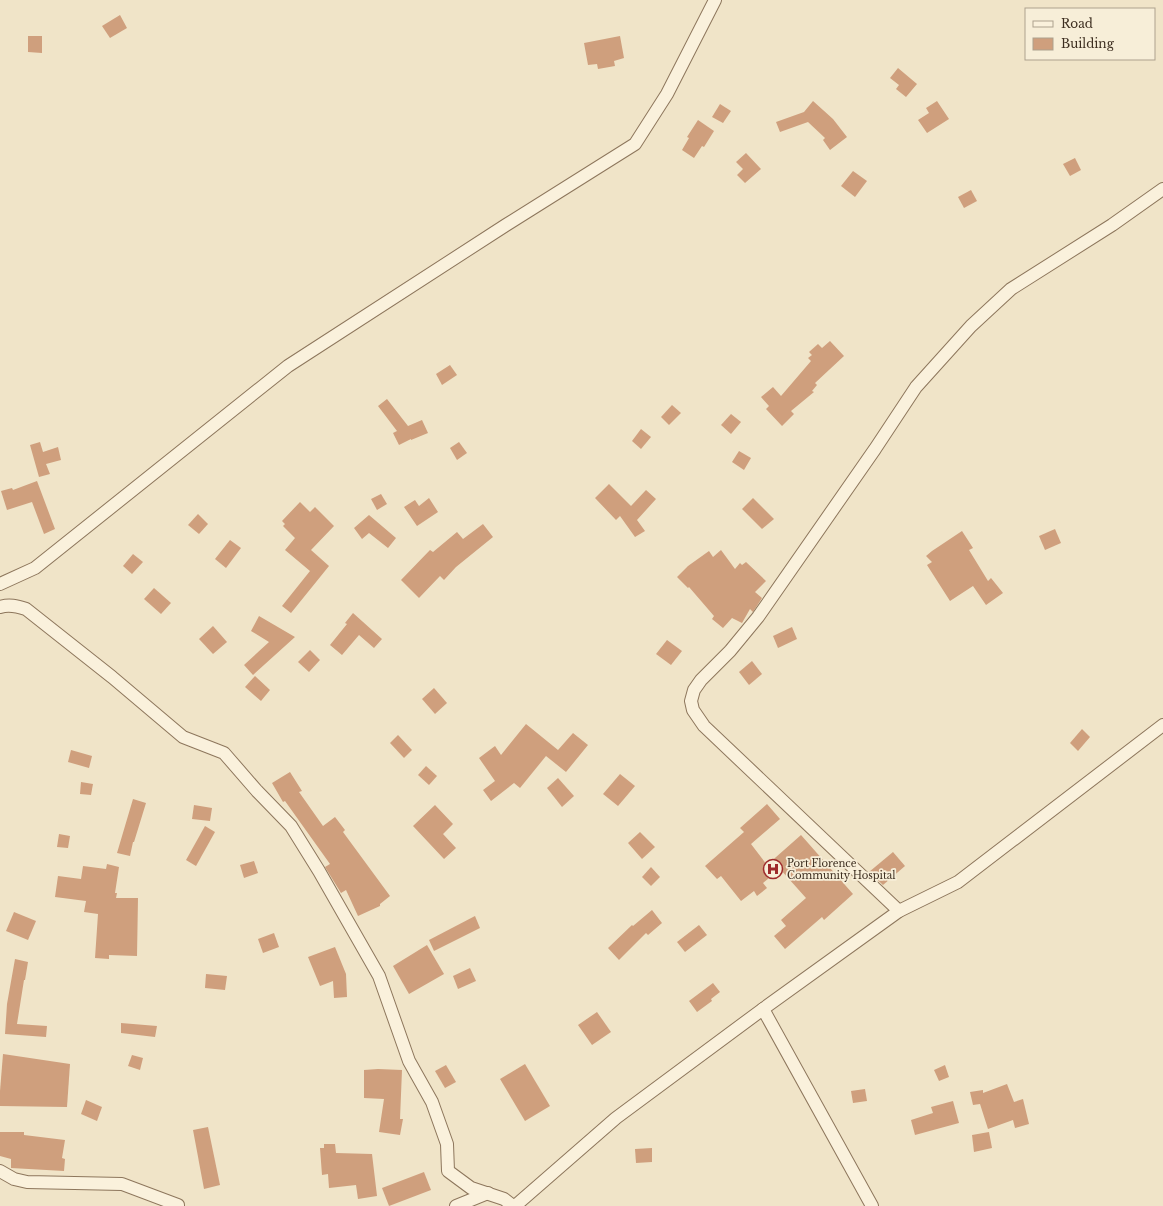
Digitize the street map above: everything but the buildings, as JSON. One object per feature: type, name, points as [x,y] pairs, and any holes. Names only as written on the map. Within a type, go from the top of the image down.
[{"type":"street","points":[[0,584],[35,568],[288,366],[635,144],[667,94],[715,0]]},
{"type":"street","points":[[899,911],[704,726],[693,710],[691,701],[694,690],[701,680],[730,651],[758,617],[875,449],[916,387],[971,326],[1011,289],[1112,225],[1163,189]]},
{"type":"street","points":[[0,607],[6,605],[26,609],[183,737],[224,754],[291,826],[379,976],[409,1062],[432,1102],[447,1144],[448,1171],[471,1188],[504,1199],[514,1206],[616,1118],[763,1009],[899,911],[958,882],[1163,725]]},
{"type":"street","points":[[763,1009],[872,1206]]},
{"type":"street","points":[[0,1171],[14,1179],[27,1182],[122,1184],[178,1204],[178,1206]]},
{"type":"street","points":[[456,1206],[488,1193]]},
{"type":"place","name":"Port Florence Community Hospital","points":[[773,869]]}]
